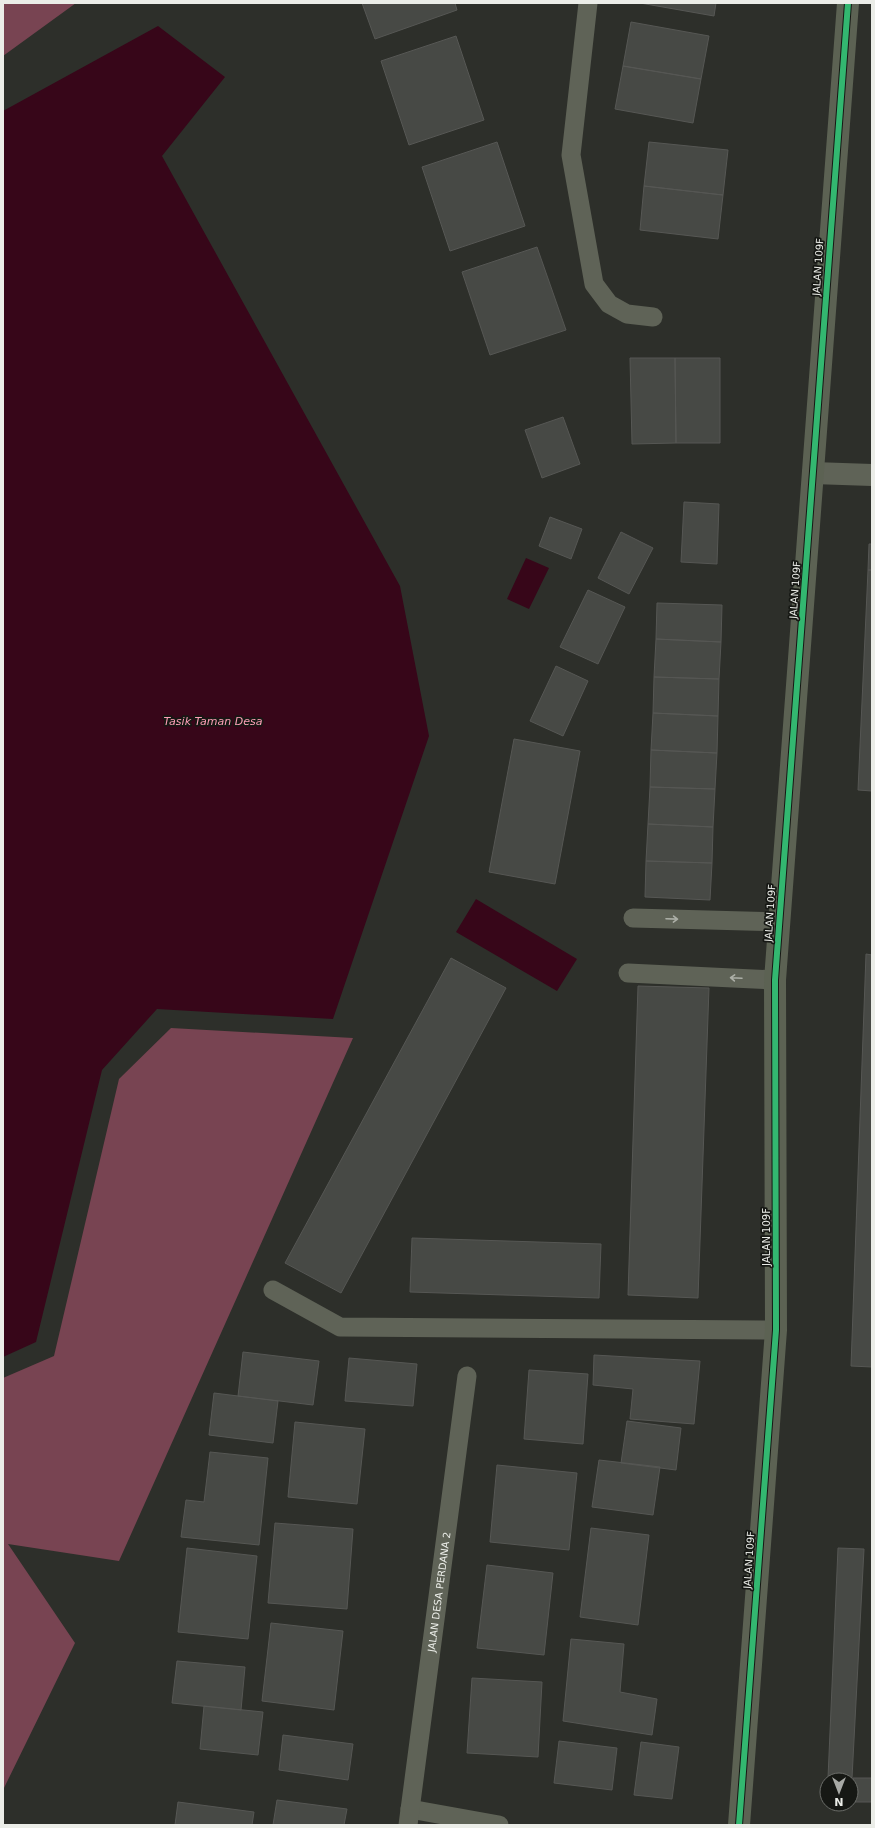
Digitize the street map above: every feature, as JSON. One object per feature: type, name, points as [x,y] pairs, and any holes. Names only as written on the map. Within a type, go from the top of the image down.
[{"type":"street","name":"JALAN 109F","points":[[739,1825],[776,1330],[775,980],[848,3]]},
{"type":"street","points":[[813,474],[872,475]]},
{"type":"lane","points":[[588,3],[571,155],[594,284],[608,304],[627,314],[653,317]]},
{"type":"lane","points":[[633,918],[780,922]]},
{"type":"lane","points":[[628,973],[775,980]]},
{"type":"lane","points":[[273,1290],[340,1326],[776,1330]]},
{"type":"lane","name":"JALAN DESA PERDANA 2","points":[[409,1817],[467,1376]]},
{"type":"lane","points":[[409,1817],[498,1825]]},
{"type":"shaded area","points":[[3,3],[76,3],[3,56]]},
{"type":"shaded area","points":[[171,1028],[353,1038],[119,1561],[8,1544],[75,1643],[3,1790],[3,1378],[54,1356],[119,1079]]},
{"type":"water","name":"Tasik Taman Desa","points":[[158,26],[225,77],[162,156],[400,586],[429,736],[333,1019],[157,1009],[102,1070],[36,1342],[3,1357],[3,111]]},
{"type":"water","points":[[526,558],[549,568],[529,609],[507,599]]},
{"type":"water","points":[[476,899],[577,959],[557,991],[456,932]]},
{"type":"building","points":[[362,3],[455,3],[457,10],[375,39]]},
{"type":"building","points":[[640,3],[716,3],[714,16]]},
{"type":"building","points":[[631,22],[709,36],[701,79],[623,66]]},
{"type":"building","points":[[456,36],[484,120],[409,145],[381,61]]},
{"type":"building","points":[[623,66],[701,79],[693,123],[615,109]]},
{"type":"building","points":[[497,142],[525,226],[450,251],[422,167]]},
{"type":"building","points":[[649,142],[728,150],[723,195],[644,186]]},
{"type":"building","points":[[644,186],[723,195],[718,239],[640,230]]},
{"type":"building","points":[[537,247],[566,330],[490,355],[462,272]]},
{"type":"building","points":[[630,358],[675,358],[676,443],[632,444]]},
{"type":"building","points":[[675,358],[720,358],[720,443],[676,443]]},
{"type":"building","points":[[563,417],[580,464],[542,478],[525,430]]},
{"type":"building","points":[[684,502],[719,504],[717,564],[681,562]]},
{"type":"building","points":[[550,517],[582,529],[571,559],[539,546]]},
{"type":"building","points":[[621,532],[653,548],[629,594],[598,578]]},
{"type":"building","points":[[869,544],[872,544],[872,570],[868,570]]},
{"type":"building","points":[[868,570],[872,570],[872,791],[858,790]]},
{"type":"building","points":[[588,590],[625,607],[598,664],[560,647]]},
{"type":"building","points":[[657,603],[722,605],[721,642],[656,639]]},
{"type":"building","points":[[656,639],[721,642],[719,679],[654,677]]},
{"type":"building","points":[[556,666],[588,681],[563,736],[530,721]]},
{"type":"building","points":[[654,677],[719,679],[718,716],[653,713]]},
{"type":"building","points":[[653,713],[718,716],[717,753],[651,750]]},
{"type":"building","points":[[514,739],[580,751],[555,884],[489,872]]},
{"type":"building","points":[[651,750],[717,753],[715,789],[650,787]]},
{"type":"building","points":[[650,787],[715,789],[713,827],[648,824]]},
{"type":"building","points":[[648,824],[713,827],[712,863],[646,861]]},
{"type":"building","points":[[646,861],[712,863],[710,900],[645,897]]},
{"type":"building","points":[[866,954],[872,955],[872,1367],[851,1366]]},
{"type":"building","points":[[451,958],[506,988],[341,1293],[285,1263]]},
{"type":"building","points":[[638,986],[709,988],[698,1298],[628,1295]]},
{"type":"building","points":[[412,1238],[601,1244],[599,1298],[410,1292]]},
{"type":"building","points":[[243,1352],[319,1361],[313,1405],[238,1396]]},
{"type":"building","points":[[594,1355],[700,1361],[694,1424],[630,1419],[633,1389],[593,1385]]},
{"type":"building","points":[[349,1358],[417,1364],[413,1406],[345,1401]]},
{"type":"building","points":[[529,1370],[588,1374],[583,1444],[524,1439]]},
{"type":"building","points":[[214,1393],[278,1401],[273,1443],[209,1435]]},
{"type":"building","points":[[627,1421],[681,1428],[676,1470],[621,1463]]},
{"type":"building","points":[[295,1422],[365,1429],[357,1504],[288,1497]]},
{"type":"building","points":[[210,1452],[268,1458],[259,1545],[181,1537],[186,1500],[204,1502]]},
{"type":"building","points":[[599,1460],[660,1467],[653,1515],[592,1507]]},
{"type":"building","points":[[497,1465],[577,1473],[569,1550],[490,1542]]},
{"type":"building","points":[[275,1523],[353,1529],[347,1609],[268,1603]]},
{"type":"building","points":[[591,1528],[649,1535],[638,1625],[580,1617]]},
{"type":"building","points":[[187,1548],[257,1556],[248,1639],[178,1632]]},
{"type":"building","points":[[838,1548],[864,1549],[852,1772],[828,1772]]},
{"type":"building","points":[[487,1565],[553,1573],[544,1655],[477,1648]]},
{"type":"building","points":[[271,1623],[343,1631],[334,1710],[262,1701]]},
{"type":"building","points":[[571,1639],[624,1644],[620,1692],[657,1699],[652,1735],[563,1721]]},
{"type":"building","points":[[177,1661],[245,1667],[241,1710],[172,1703]]},
{"type":"building","points":[[472,1678],[542,1682],[538,1757],[467,1753]]},
{"type":"building","points":[[204,1706],[263,1712],[258,1755],[200,1749]]},
{"type":"building","points":[[283,1735],[353,1744],[348,1780],[279,1770]]},
{"type":"building","points":[[559,1741],[617,1748],[612,1790],[554,1783]]},
{"type":"building","points":[[641,1742],[679,1747],[672,1799],[634,1795]]},
{"type":"building","points":[[859,1778],[872,1778],[872,1802],[859,1802]]},
{"type":"building","points":[[277,1800],[347,1809],[344,1825],[273,1825]]},
{"type":"building","points":[[178,1802],[254,1812],[252,1825],[175,1825]]},
{"type":"cycle path","points":[[739,1825],[776,1330],[775,980],[848,3]]}]
